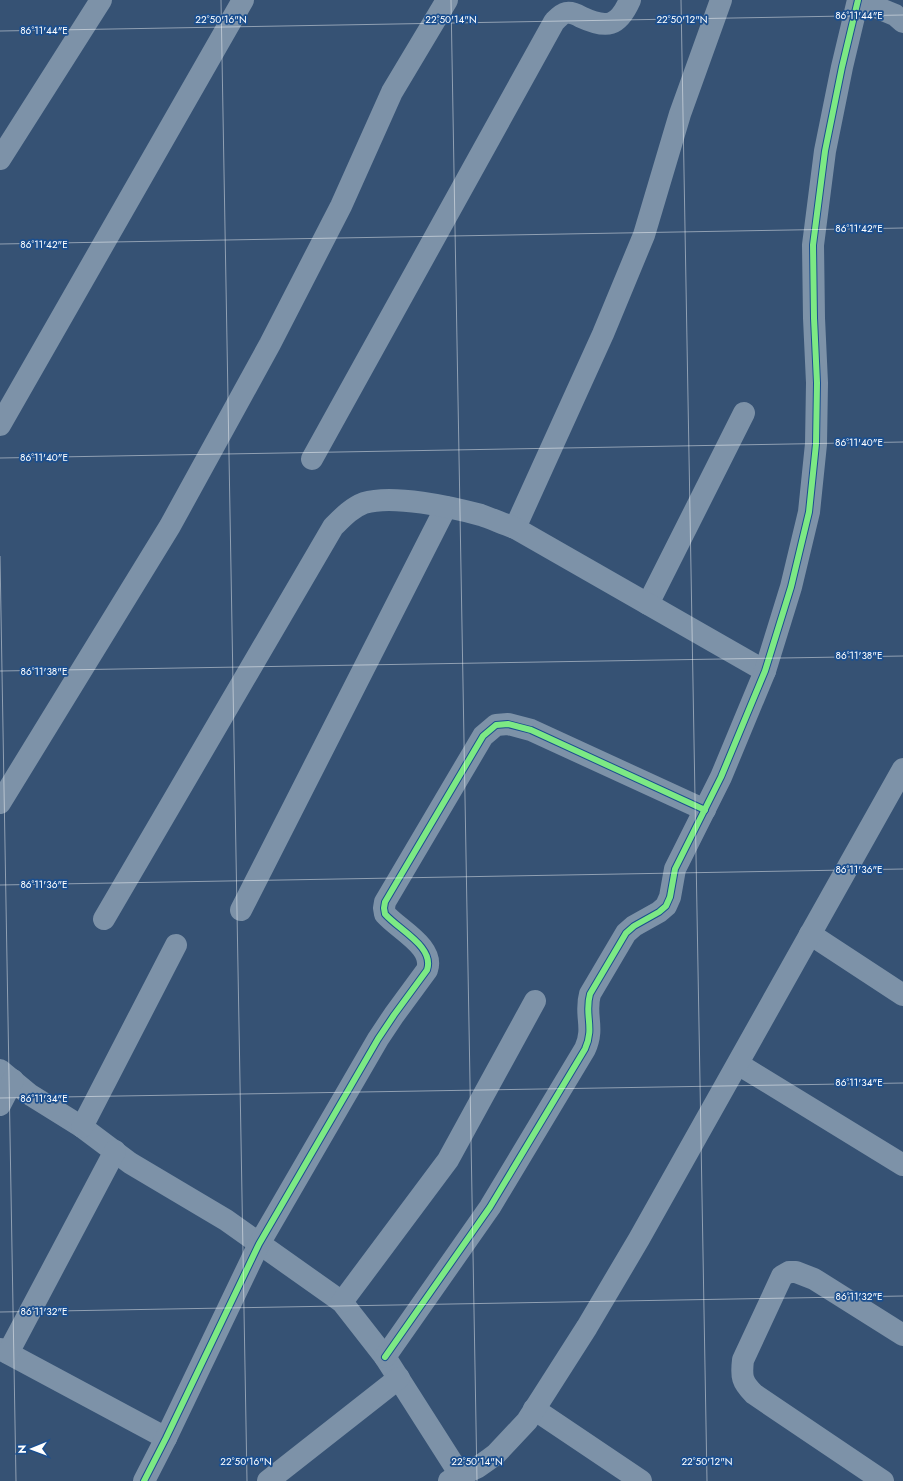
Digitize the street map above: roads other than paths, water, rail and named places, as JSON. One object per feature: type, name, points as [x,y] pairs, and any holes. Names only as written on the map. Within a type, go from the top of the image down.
[{"type":"street","points":[[0,159],[101,0]]},
{"type":"street","points":[[0,425],[243,0]]},
{"type":"street","points":[[0,803],[170,526],[270,344],[341,206],[392,92],[447,0]]},
{"type":"street","points":[[312,459],[554,22],[567,13],[574,13],[598,24],[609,24],[618,20],[622,16],[630,0]]},
{"type":"street","points":[[515,528],[603,334],[644,234],[680,114],[721,0]]},
{"type":"street","points":[[385,1357],[490,1207],[585,1048],[590,1039],[588,1003],[590,994],[626,933],[634,926],[659,912],[666,906],[670,897],[675,869],[721,777],[765,671],[791,587],[809,512],[816,444],[817,383],[813,245],[825,151],[842,67],[859,0],[895,15],[903,22]]},
{"type":"street","points":[[648,604],[744,413]]},
{"type":"street","points":[[104,919],[333,528],[346,513],[363,504],[385,500],[414,502],[446,507],[481,515],[515,528],[765,671]]},
{"type":"street","points":[[241,910],[446,507]]},
{"type":"street","points":[[144,1481],[259,1244],[378,1040],[394,1015],[428,970],[429,964],[425,950],[385,914],[385,902],[483,736],[496,725],[508,724],[531,730],[705,810]]},
{"type":"street","points":[[0,1105],[6,1075],[29,1094],[82,1127],[130,1163],[226,1220],[342,1302],[385,1357],[458,1479],[496,1454],[527,1421],[587,1327],[738,1064],[903,769]]},
{"type":"street","points":[[810,934],[903,995]]},
{"type":"street","points":[[82,1127],[176,945]]},
{"type":"street","points":[[342,1302],[448,1160],[535,1001]]},
{"type":"street","points":[[738,1064],[903,1165]]},
{"type":"street","points":[[115,1151],[4,1351],[166,1438]]},
{"type":"street","points":[[883,1481],[754,1394],[747,1387],[741,1374],[743,1360],[782,1276],[788,1272],[796,1272],[814,1279],[903,1335]]},
{"type":"street","points":[[268,1481],[398,1378]]},
{"type":"street","points":[[534,1409],[641,1481]]}]
